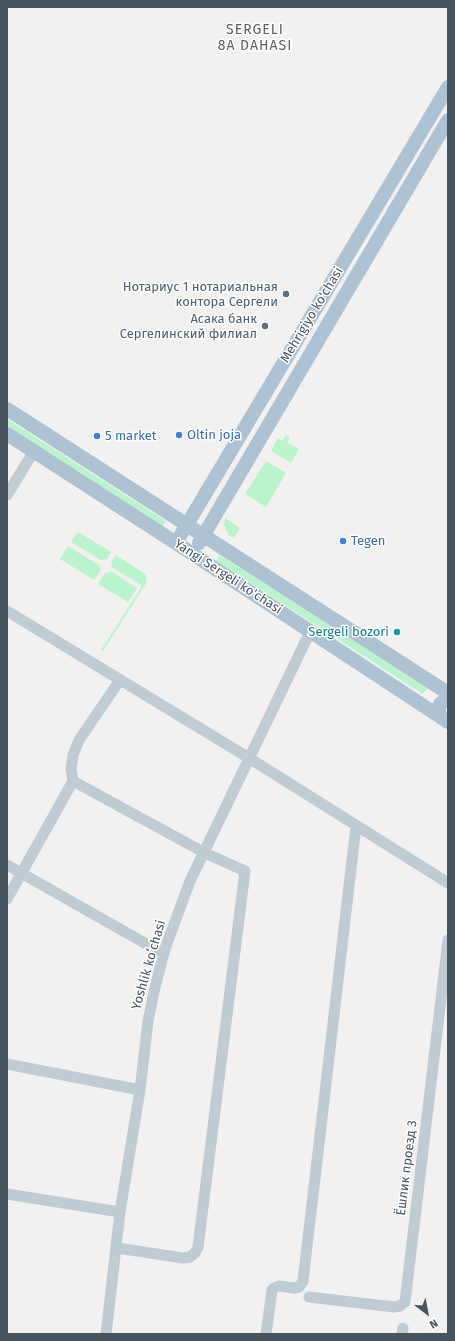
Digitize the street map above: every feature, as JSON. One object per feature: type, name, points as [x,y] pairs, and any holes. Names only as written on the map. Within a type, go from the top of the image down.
[{"type":"main road","name":"Mehrigiyo ko'chasi","points":[[176,543],[448,87]]},
{"type":"main road","name":"Mehrigiyo ko'chasi","points":[[192,553],[448,120]]},
{"type":"main road","name":"Yangi Sergeli ko'chasi","points":[[7,409],[448,693]]},
{"type":"main road","name":"Yangi Sergeli ko'chasi","points":[[7,434],[311,630],[444,720]]},
{"type":"main road","points":[[444,720],[439,714],[439,706],[448,699]]},
{"type":"street","points":[[7,495],[34,452]]},
{"type":"street","points":[[9,616],[120,680],[249,758],[448,883]]},
{"type":"street","name":"Yoshlik koʻchasi","points":[[106,1334],[120,1212],[140,1090],[149,1015],[164,954],[190,881],[205,853],[311,630]]},
{"type":"street","points":[[7,899],[73,781],[71,769],[73,756],[79,740],[120,680]]},
{"type":"street","points":[[73,781],[205,853],[245,871],[198,1247],[195,1253],[190,1257],[183,1258],[117,1248]]},
{"type":"street","points":[[266,1334],[272,1292],[274,1288],[278,1286],[294,1288],[299,1287],[303,1281],[356,826]]},
{"type":"street","points":[[7,865],[164,954]]},
{"type":"street","name":"Ёшлик проезд 3","points":[[309,1297],[394,1307],[400,1306],[405,1302],[448,940]]},
{"type":"street","points":[[7,1064],[140,1090]]},
{"type":"street","points":[[7,1194],[120,1212]]},
{"type":"green space","points":[[7,419],[166,521],[162,526],[7,426]]},
{"type":"green space","points":[[286,435],[290,437],[287,443],[299,449],[291,463],[271,451],[278,438],[282,441]]},
{"type":"green space","points":[[266,461],[286,473],[266,507],[245,494]]},
{"type":"green space","points":[[225,518],[240,528],[234,538],[229,535],[226,530],[224,525]]},
{"type":"green space","points":[[78,532],[111,552],[107,559],[101,560],[71,542]]},
{"type":"green space","points":[[68,546],[99,565],[101,570],[94,580],[60,559]]},
{"type":"green space","points":[[116,555],[145,574],[147,582],[103,651],[101,650],[141,588],[141,585],[113,568],[111,562]]},
{"type":"green space","points":[[220,555],[427,688],[423,694],[216,561]]},
{"type":"green space","points":[[112,572],[137,588],[128,602],[98,584],[105,573]]},
{"type":"place","name":"Нотариус 1 нотариальная контора Сергели","points":[[286,294]]},
{"type":"place","name":"Асака банк Сергелинский филиал","points":[[265,326]]},
{"type":"place","name":"Oltin joja","points":[[179,435]]},
{"type":"place","name":"5 market","points":[[97,436]]},
{"type":"place","name":"Tegen","points":[[343,541]]},
{"type":"place","name":"Sergeli bozori","points":[[397,632]]},
{"type":"district","name":"SERGELI 8A DAHASI","points":[[255,38]]}]
